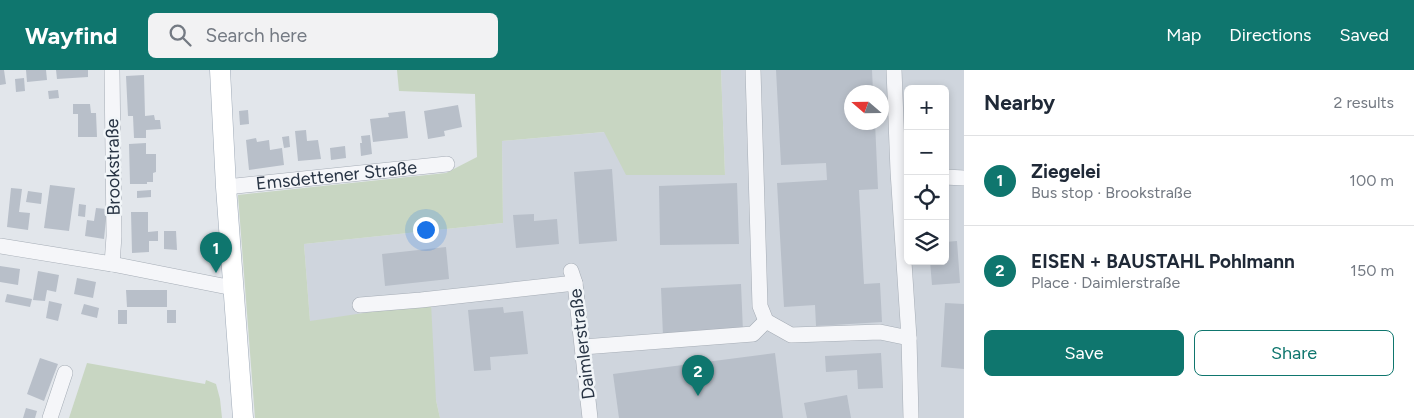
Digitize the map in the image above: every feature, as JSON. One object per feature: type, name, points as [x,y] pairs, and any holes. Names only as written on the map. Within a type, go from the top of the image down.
[{"type":"main road","points":[[220,70],[226,187],[243,418]]},
{"type":"street","name":"Brookstraße","points":[[112,70],[114,236],[112,264]]},
{"type":"street","points":[[753,70],[760,306],[766,321],[792,334],[880,332],[909,338]]},
{"type":"street","points":[[894,70],[903,174],[911,418]]},
{"type":"street","name":"Emsdettener Straße","points":[[226,187],[448,164]]},
{"type":"street","points":[[949,177],[964,178]]},
{"type":"street","points":[[0,246],[112,264],[233,288]]},
{"type":"street","name":"Daimlerstraße","points":[[360,305],[421,300],[573,277],[583,347],[590,418]]},
{"type":"street","points":[[583,347],[753,334],[766,321]]},
{"type":"street","points":[[50,418],[65,373]]},
{"type":"shaded area","points":[[721,70],[964,70],[964,418],[440,418],[436,400],[310,321],[304,244],[503,223],[502,141],[605,132],[725,175]]},
{"type":"green space","points":[[397,70],[721,70],[725,175],[626,175],[604,132],[502,141],[503,223],[304,244],[310,321],[431,303],[436,400],[440,418],[255,418],[238,195],[446,173],[477,157],[475,94],[399,91]]},
{"type":"green space","points":[[87,363],[205,384],[206,380],[216,384],[222,418],[69,418]]},
{"type":"building","points":[[0,70],[4,70],[6,84],[0,85]]},
{"type":"building","points":[[26,70],[46,70],[47,80],[27,82]]},
{"type":"building","points":[[56,70],[88,70],[88,77],[57,79]]},
{"type":"building","points":[[776,70],[872,70],[873,85],[844,85],[844,130],[875,130],[878,189],[859,190],[864,284],[880,283],[882,322],[816,326],[815,305],[784,307],[777,183],[827,180],[826,163],[781,165]]},
{"type":"building","points":[[144,75],[145,116],[154,115],[155,120],[160,120],[161,129],[146,130],[146,138],[134,138],[133,116],[128,116],[126,76]]},
{"type":"building","points":[[24,78],[25,91],[16,92],[15,79]]},
{"type":"building","points":[[58,90],[59,98],[49,99],[48,91]]},
{"type":"building","points":[[73,104],[90,104],[91,113],[96,113],[97,137],[78,137],[78,114],[73,114]]},
{"type":"building","points":[[458,105],[462,127],[444,131],[445,136],[428,139],[424,111]]},
{"type":"building","points":[[248,110],[249,124],[240,125],[239,111]]},
{"type":"building","points":[[405,111],[408,138],[373,142],[370,119],[389,117],[388,113]]},
{"type":"building","points":[[306,130],[307,141],[318,140],[321,159],[298,161],[295,131]]},
{"type":"building","points":[[370,135],[372,154],[361,156],[361,136]]},
{"type":"building","points":[[289,136],[290,147],[284,148],[282,137]]},
{"type":"building","points":[[256,138],[257,142],[269,140],[270,150],[282,148],[284,165],[249,170],[246,140]]},
{"type":"building","points":[[146,143],[146,154],[156,154],[156,172],[153,173],[153,182],[130,184],[129,144]]},
{"type":"building","points":[[345,146],[346,158],[331,160],[330,148]]},
{"type":"building","points":[[612,169],[617,241],[579,244],[574,172]]},
{"type":"building","points":[[737,183],[739,244],[660,245],[659,186]]},
{"type":"building","points":[[50,185],[75,188],[69,231],[44,228]]},
{"type":"building","points":[[11,188],[22,189],[19,212],[30,213],[28,230],[7,227]]},
{"type":"building","points":[[151,190],[151,197],[137,198],[137,191]]},
{"type":"building","points":[[28,191],[42,193],[41,204],[26,202]]},
{"type":"building","points":[[79,204],[86,205],[85,217],[78,216]]},
{"type":"building","points":[[96,208],[107,209],[104,239],[85,236],[87,220],[94,221]]},
{"type":"building","points":[[131,212],[148,212],[148,232],[158,231],[158,241],[149,241],[149,252],[132,253]]},
{"type":"building","points":[[534,214],[534,221],[557,219],[559,244],[516,248],[513,215]]},
{"type":"building","points":[[164,231],[176,231],[177,250],[164,249]]},
{"type":"building","points":[[957,241],[960,283],[932,285],[930,265],[949,265],[949,242]]},
{"type":"building","points":[[446,247],[449,279],[385,286],[382,254]]},
{"type":"building","points":[[0,266],[20,269],[18,285],[0,282]]},
{"type":"building","points":[[38,271],[59,275],[56,292],[47,290],[45,301],[33,300]]},
{"type":"building","points":[[77,278],[96,282],[93,298],[74,294]]},
{"type":"building","points":[[741,284],[743,332],[663,336],[661,288]]},
{"type":"building","points":[[126,290],[167,290],[167,307],[127,307]]},
{"type":"building","points":[[7,294],[32,299],[30,307],[5,302]]},
{"type":"building","points":[[49,301],[62,304],[58,321],[46,318]]},
{"type":"building","points":[[945,303],[964,304],[964,369],[941,367]]},
{"type":"building","points":[[84,304],[99,308],[97,318],[81,314]]},
{"type":"building","points":[[503,307],[504,313],[523,311],[528,354],[490,357],[491,370],[474,371],[468,310]]},
{"type":"building","points":[[118,310],[127,310],[127,324],[118,324]]},
{"type":"building","points":[[167,310],[176,310],[176,323],[167,323]]},
{"type":"building","points":[[775,353],[783,418],[619,418],[613,374]]},
{"type":"building","points":[[881,353],[883,388],[858,389],[857,370],[826,372],[825,356]]},
{"type":"building","points":[[40,358],[58,364],[44,401],[27,394]]},
{"type":"building","points":[[847,395],[851,418],[807,418],[804,403]]},
{"type":"building","points":[[26,408],[37,411],[35,418],[23,418]]},
{"type":"place","name":"Ziegelei","points":[[216,273]]},
{"type":"place","name":"EISEN + BAUSTAHL Pohlmann","points":[[698,396]]}]
